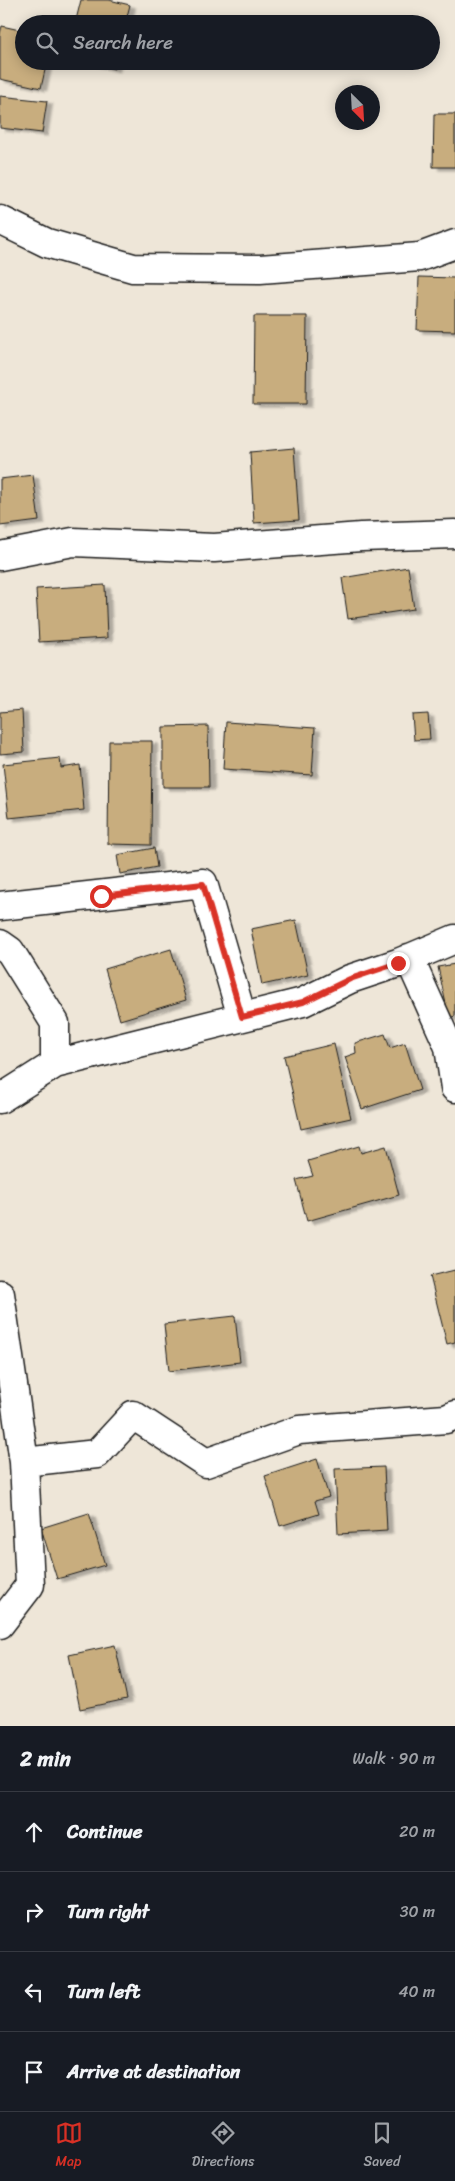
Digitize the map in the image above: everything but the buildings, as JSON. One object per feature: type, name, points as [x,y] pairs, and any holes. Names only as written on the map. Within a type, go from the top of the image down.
[{"type":"street","points":[[0,220],[47,243],[133,268],[260,269],[372,261],[420,257],[455,244]]},
{"type":"street","points":[[0,556],[74,542],[214,548],[361,537],[455,534]]},
{"type":"street","points":[[0,906],[203,884],[242,1017]]},
{"type":"street","points":[[0,1099],[55,1064],[303,1002],[350,979],[410,958],[455,939]]},
{"type":"street","points":[[0,944],[10,951],[55,1023],[55,1064]]},
{"type":"street","points":[[410,958],[449,1047],[455,1088]]},
{"type":"street","points":[[0,1294],[24,1462],[30,1585],[0,1624]]},
{"type":"street","points":[[24,1462],[97,1454],[133,1415],[206,1463],[299,1430],[452,1419]]},
{"type":"route","points":[[101,896],[203,884],[242,1017],[303,1002],[350,979],[398,963]]}]
